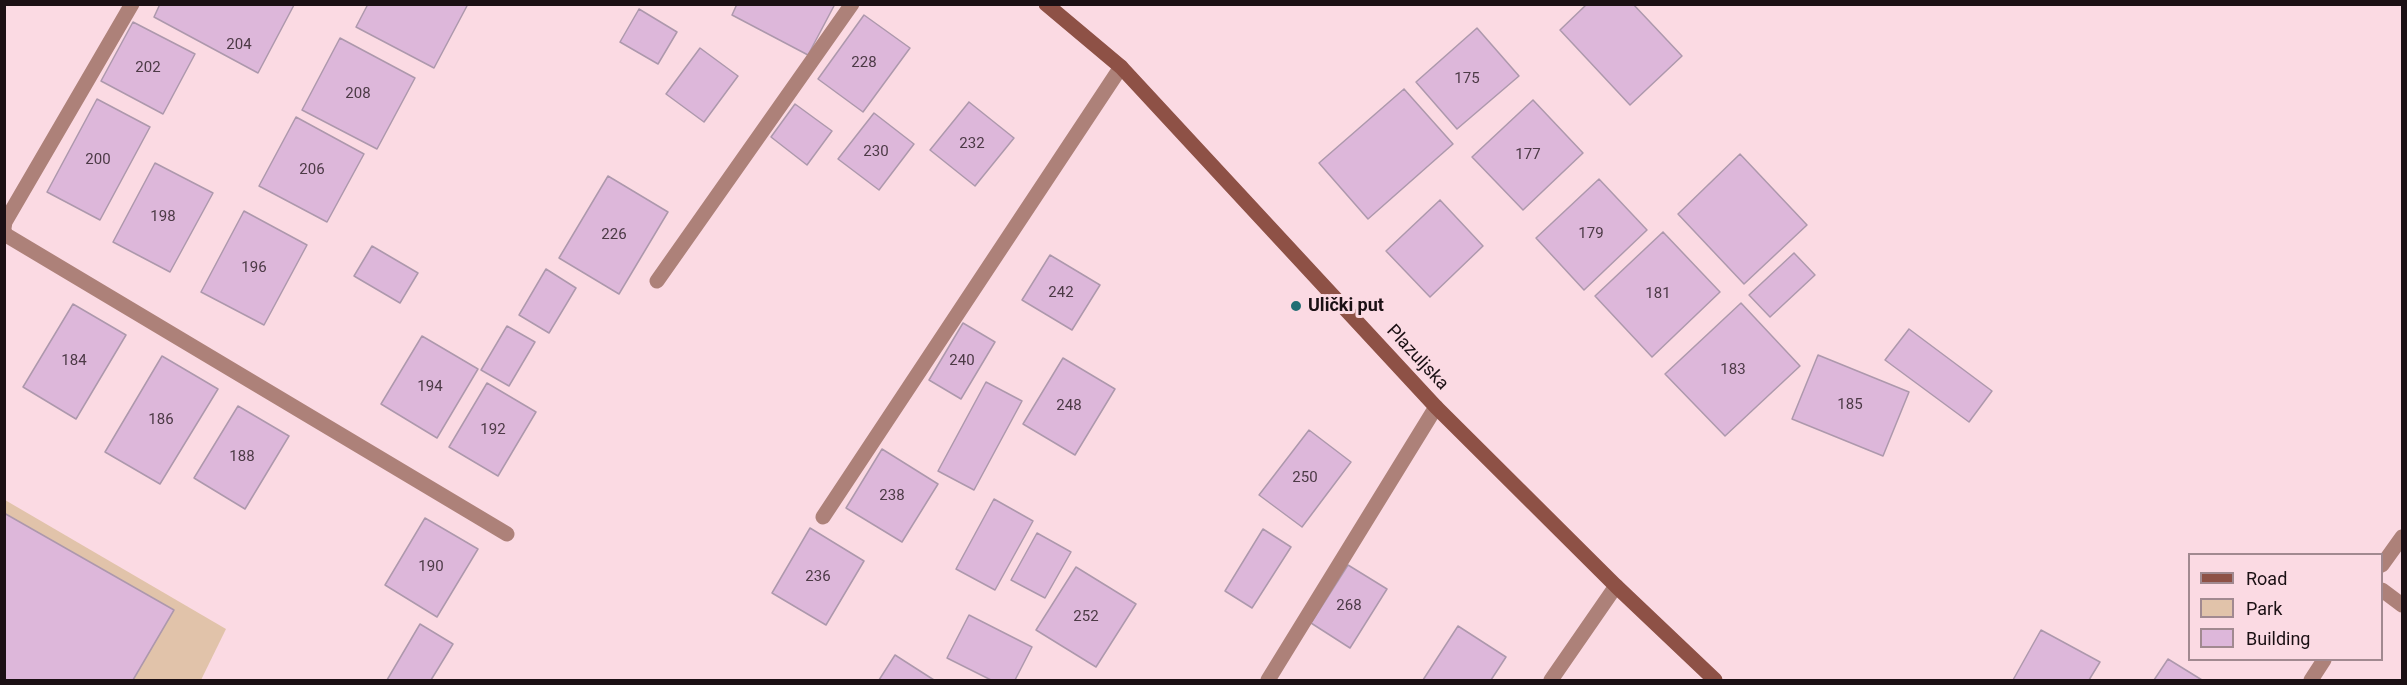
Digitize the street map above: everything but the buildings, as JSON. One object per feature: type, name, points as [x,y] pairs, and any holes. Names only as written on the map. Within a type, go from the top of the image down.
[{"type":"main road","name":"Plazuljska","points":[[1046,4],[1121,67],[1436,407],[1715,681]]},
{"type":"street","points":[[132,4],[5,222],[6,235],[507,534]]},
{"type":"street","points":[[657,281],[852,4]]},
{"type":"street","points":[[822,517],[1121,67]]},
{"type":"street","points":[[1268,681],[1436,407]]},
{"type":"street","points":[[2383,564],[2403,537]]},
{"type":"street","points":[[1551,681],[1616,586]]},
{"type":"street","points":[[2383,591],[2403,605]]},
{"type":"street","points":[[2311,681],[2323,661]]},
{"type":"green space","points":[[5,500],[226,629],[201,680],[5,680]]},
{"type":"place","name":"Ulički put","points":[[1296,306]]}]
